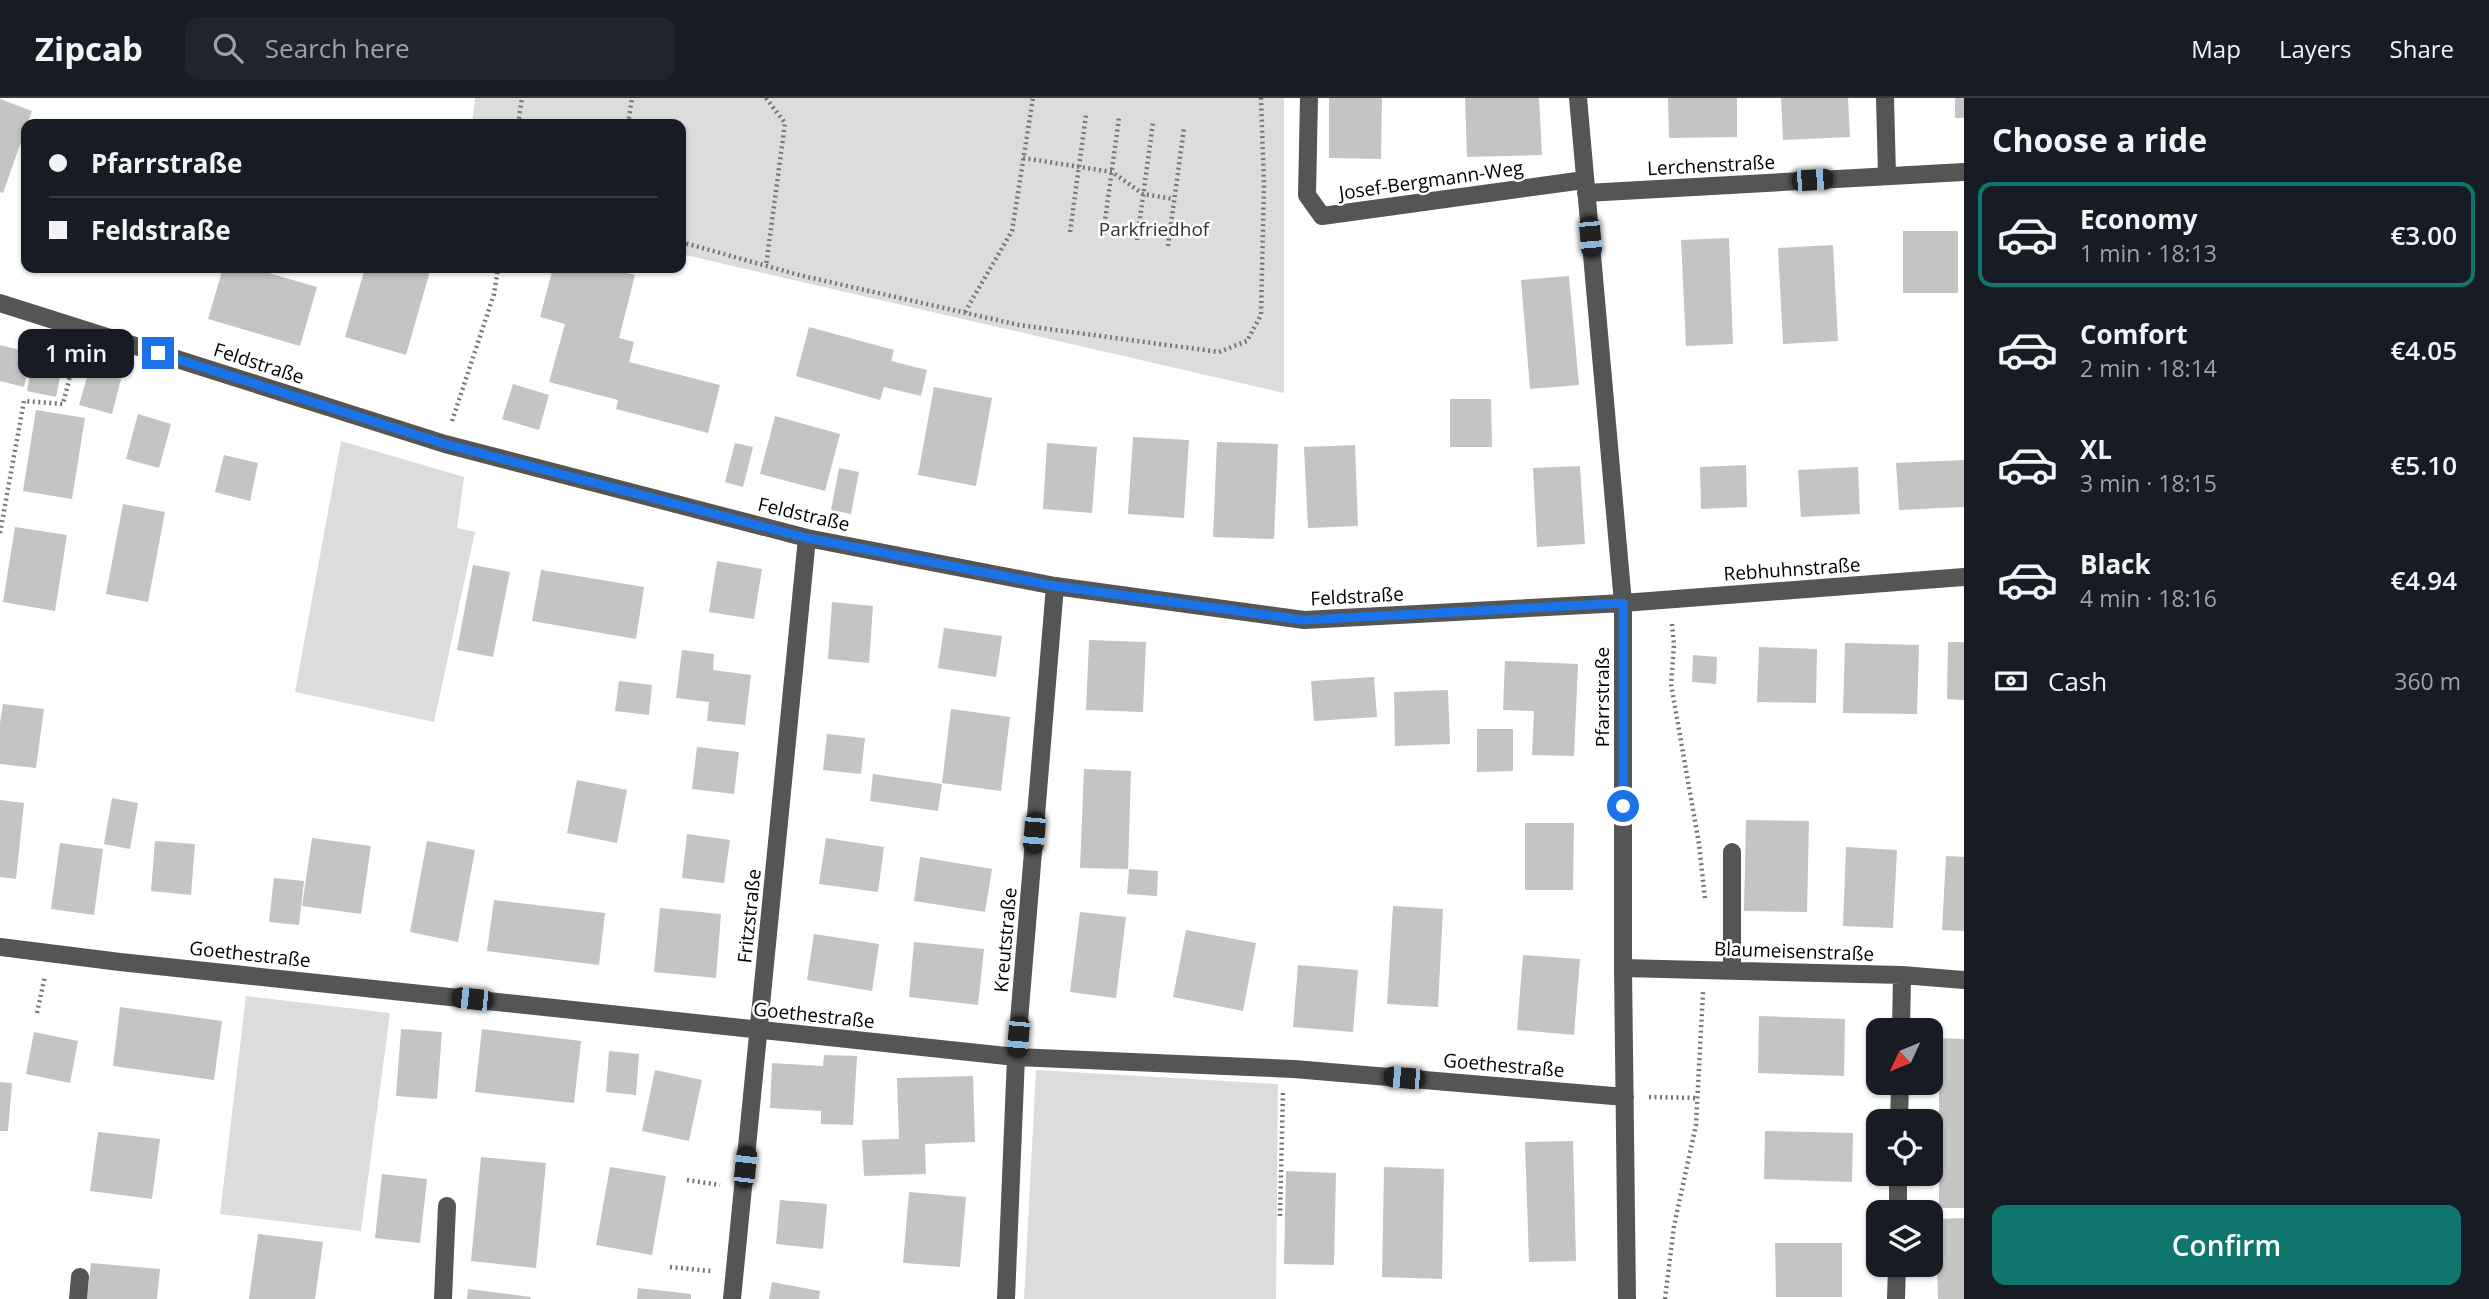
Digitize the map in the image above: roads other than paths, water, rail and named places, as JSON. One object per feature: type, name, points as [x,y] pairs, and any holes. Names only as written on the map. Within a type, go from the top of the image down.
[{"type":"street","name":"Josef-Bergmann-Weg","points":[[1309,98],[1307,195],[1322,216],[1585,186]]},
{"type":"street","name":"Pfarrstraße","points":[[1578,98],[1623,603],[1623,968],[1628,1299]]},
{"type":"street","points":[[1885,98],[1887,175]]},
{"type":"street","name":"Lerchenstraße","points":[[1585,186],[1964,172]]},
{"type":"street","name":"Feldstraße","points":[[0,303],[445,444],[807,538],[1055,586],[1304,620],[1623,603]]},
{"type":"street","name":"Fritzstraße","points":[[732,1299],[807,538]]},
{"type":"street","name":"Rebhuhnstraße","points":[[1623,603],[1964,577]]},
{"type":"street","name":"Kreutstraße","points":[[1006,1299],[1016,1057],[1055,586]]},
{"type":"street","points":[[1732,852],[1732,970]]},
{"type":"street","name":"Goethestraße","points":[[0,947],[1016,1057],[1283,1069],[1625,1097]]},
{"type":"street","name":"Blaumeisenstraße","points":[[1623,968],[1902,975],[1964,980]]},
{"type":"street","points":[[1901,1018],[1902,975]]},
{"type":"street","points":[[443,1299],[447,1206]]},
{"type":"street","points":[[78,1299],[80,1277]]},
{"type":"street","points":[[1896,1299],[1897,1277]]},
{"type":"park label","name":"Parkfriedhof","points":[[1154,229]]}]
